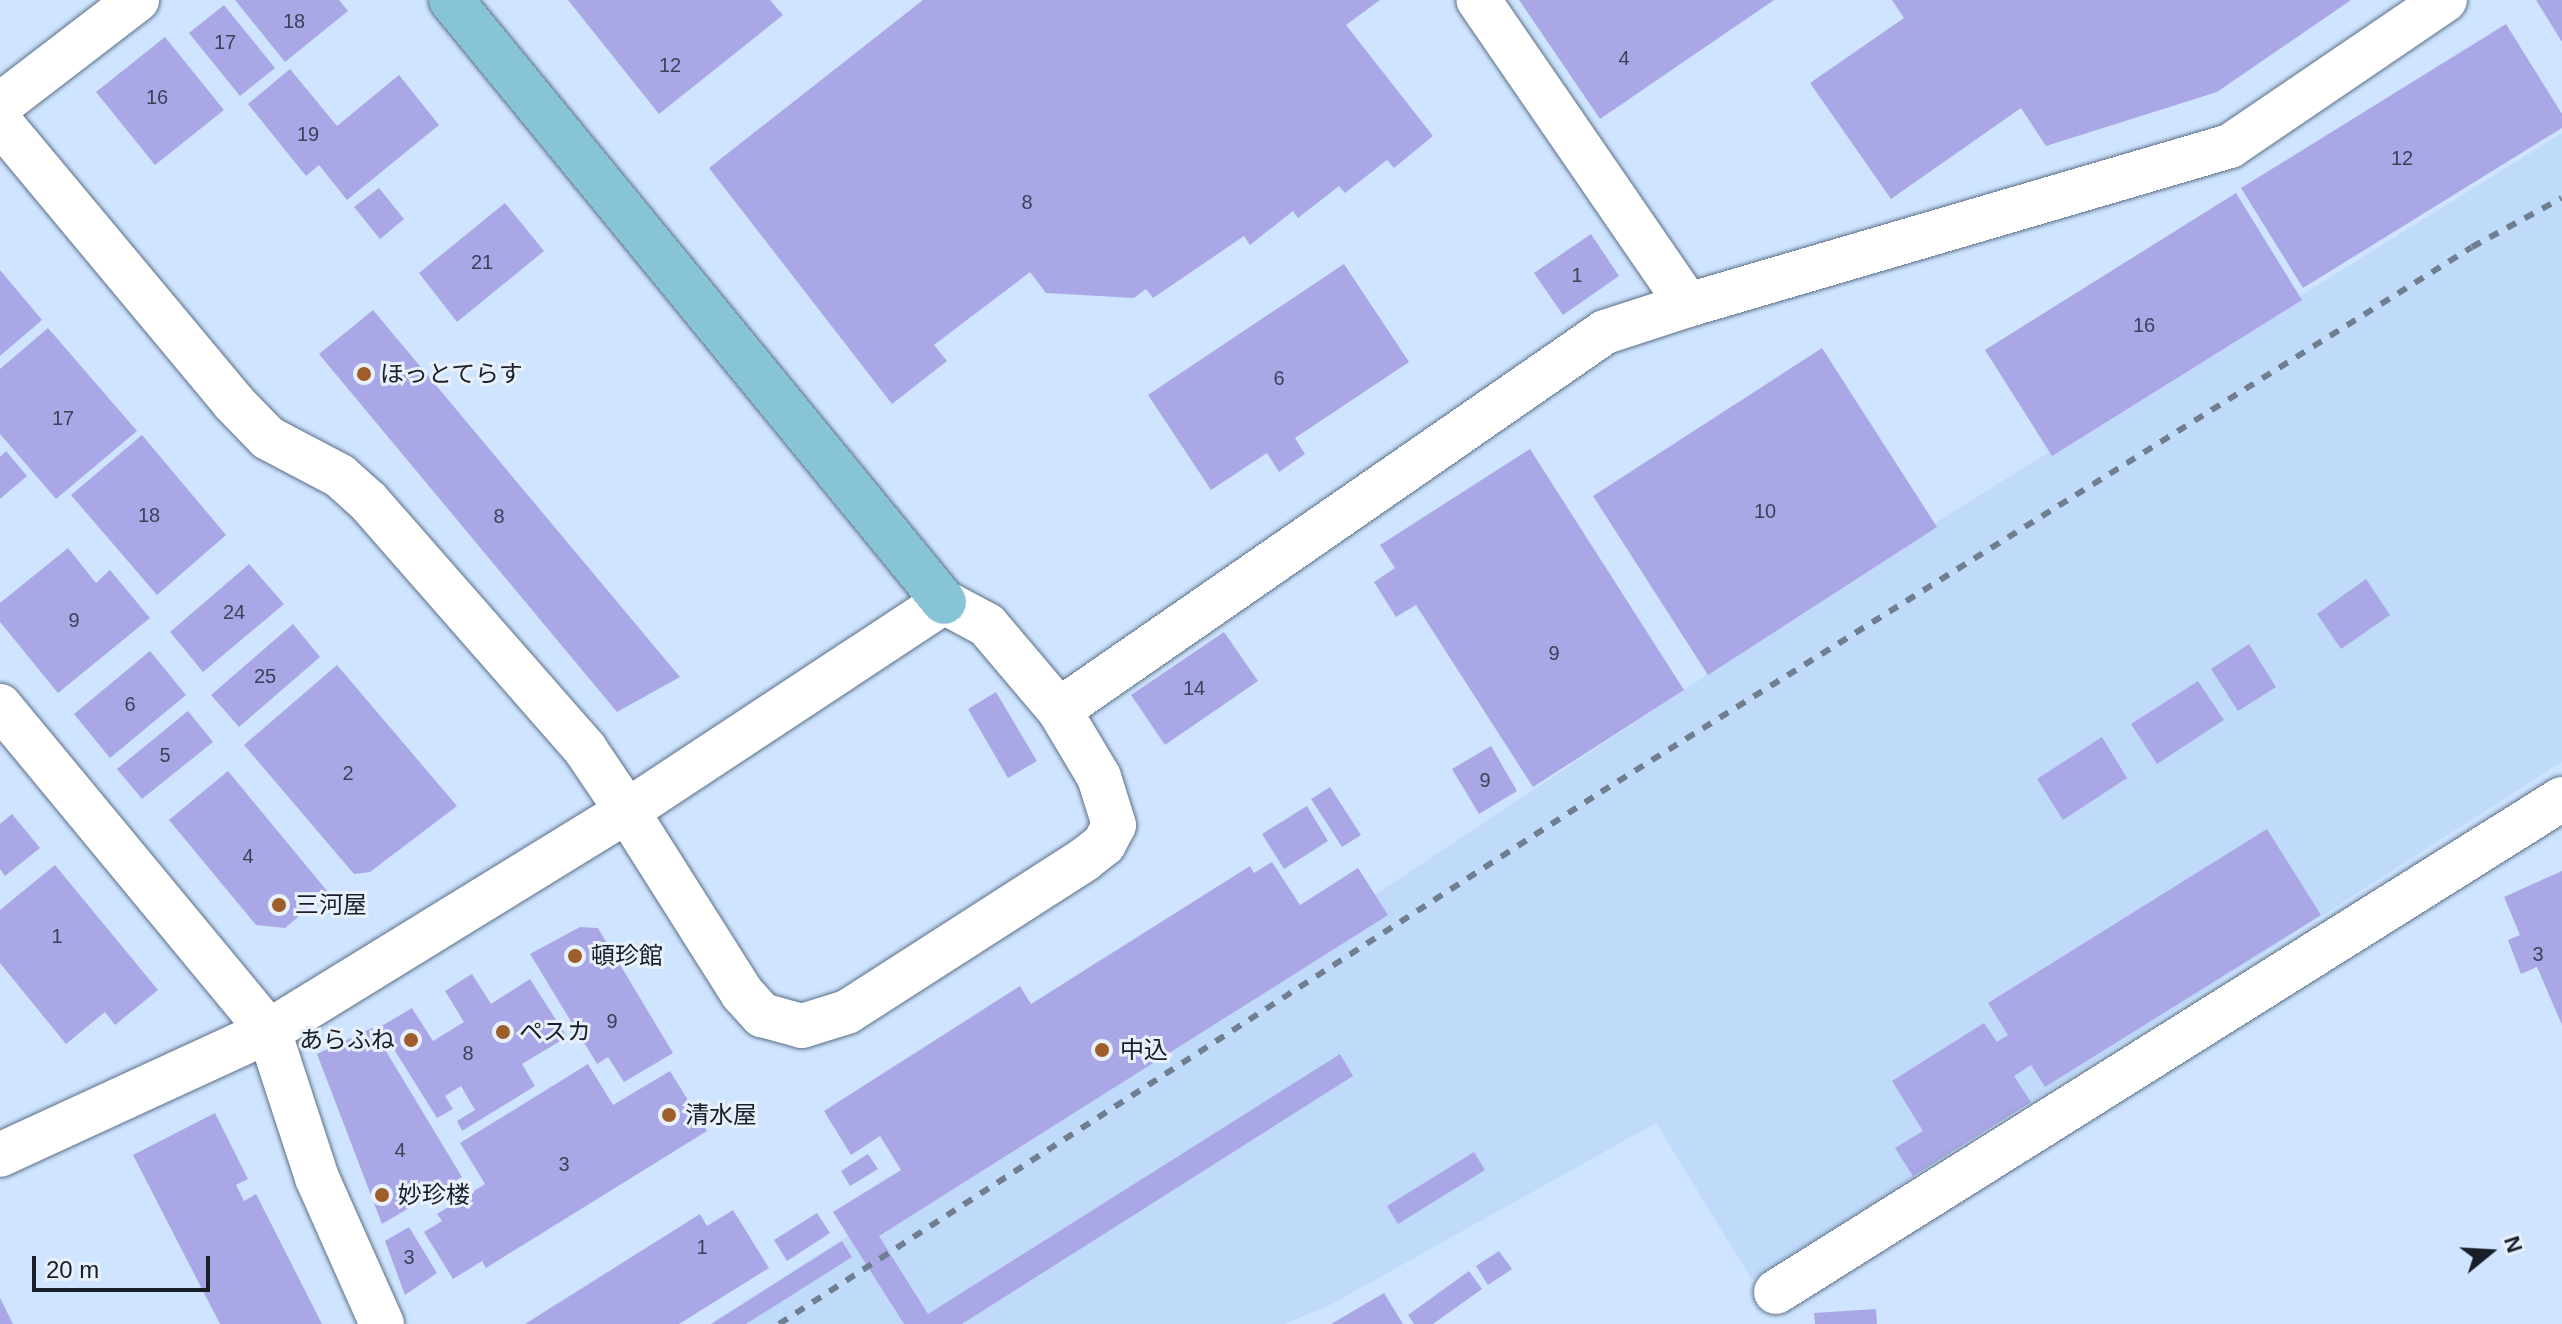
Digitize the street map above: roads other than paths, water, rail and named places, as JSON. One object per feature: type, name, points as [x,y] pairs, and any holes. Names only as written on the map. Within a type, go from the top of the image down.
[{"type":"main road","points":[[451,0],[944,602]]},
{"type":"street","points":[[0,105],[137,0]]},
{"type":"street","points":[[1478,0],[1688,305]]},
{"type":"street","points":[[1059,710],[1605,332],[2230,146],[2445,0]]},
{"type":"street","points":[[0,122],[233,402],[268,438],[340,476],[368,501],[585,749],[627,811],[742,993],[762,1015],[783,1025],[823,1023],[1104,844],[1114,825],[1111,803],[1059,710],[987,625],[944,602],[627,811],[269,1031],[0,1155]]},
{"type":"street","points":[[0,706],[269,1031],[317,1178],[382,1324]]},
{"type":"street","points":[[1776,1292],[2562,799]]},
{"type":"railway","points":[[779,1324],[1601,792],[2472,247],[2562,198]]},
{"type":"place","name":"ほっとてらす","points":[[364,374]]},
{"type":"place","name":"三河屋","points":[[279,905]]},
{"type":"place","name":"頓珍館","points":[[575,956]]},
{"type":"place","name":"ペスカ","points":[[503,1032]]},
{"type":"place","name":"あらふね","points":[[411,1040]]},
{"type":"place","name":"中込","points":[[1102,1050]]},
{"type":"place","name":"清水屋","points":[[669,1115]]},
{"type":"place","name":"妙珍楼","points":[[382,1195]]}]
